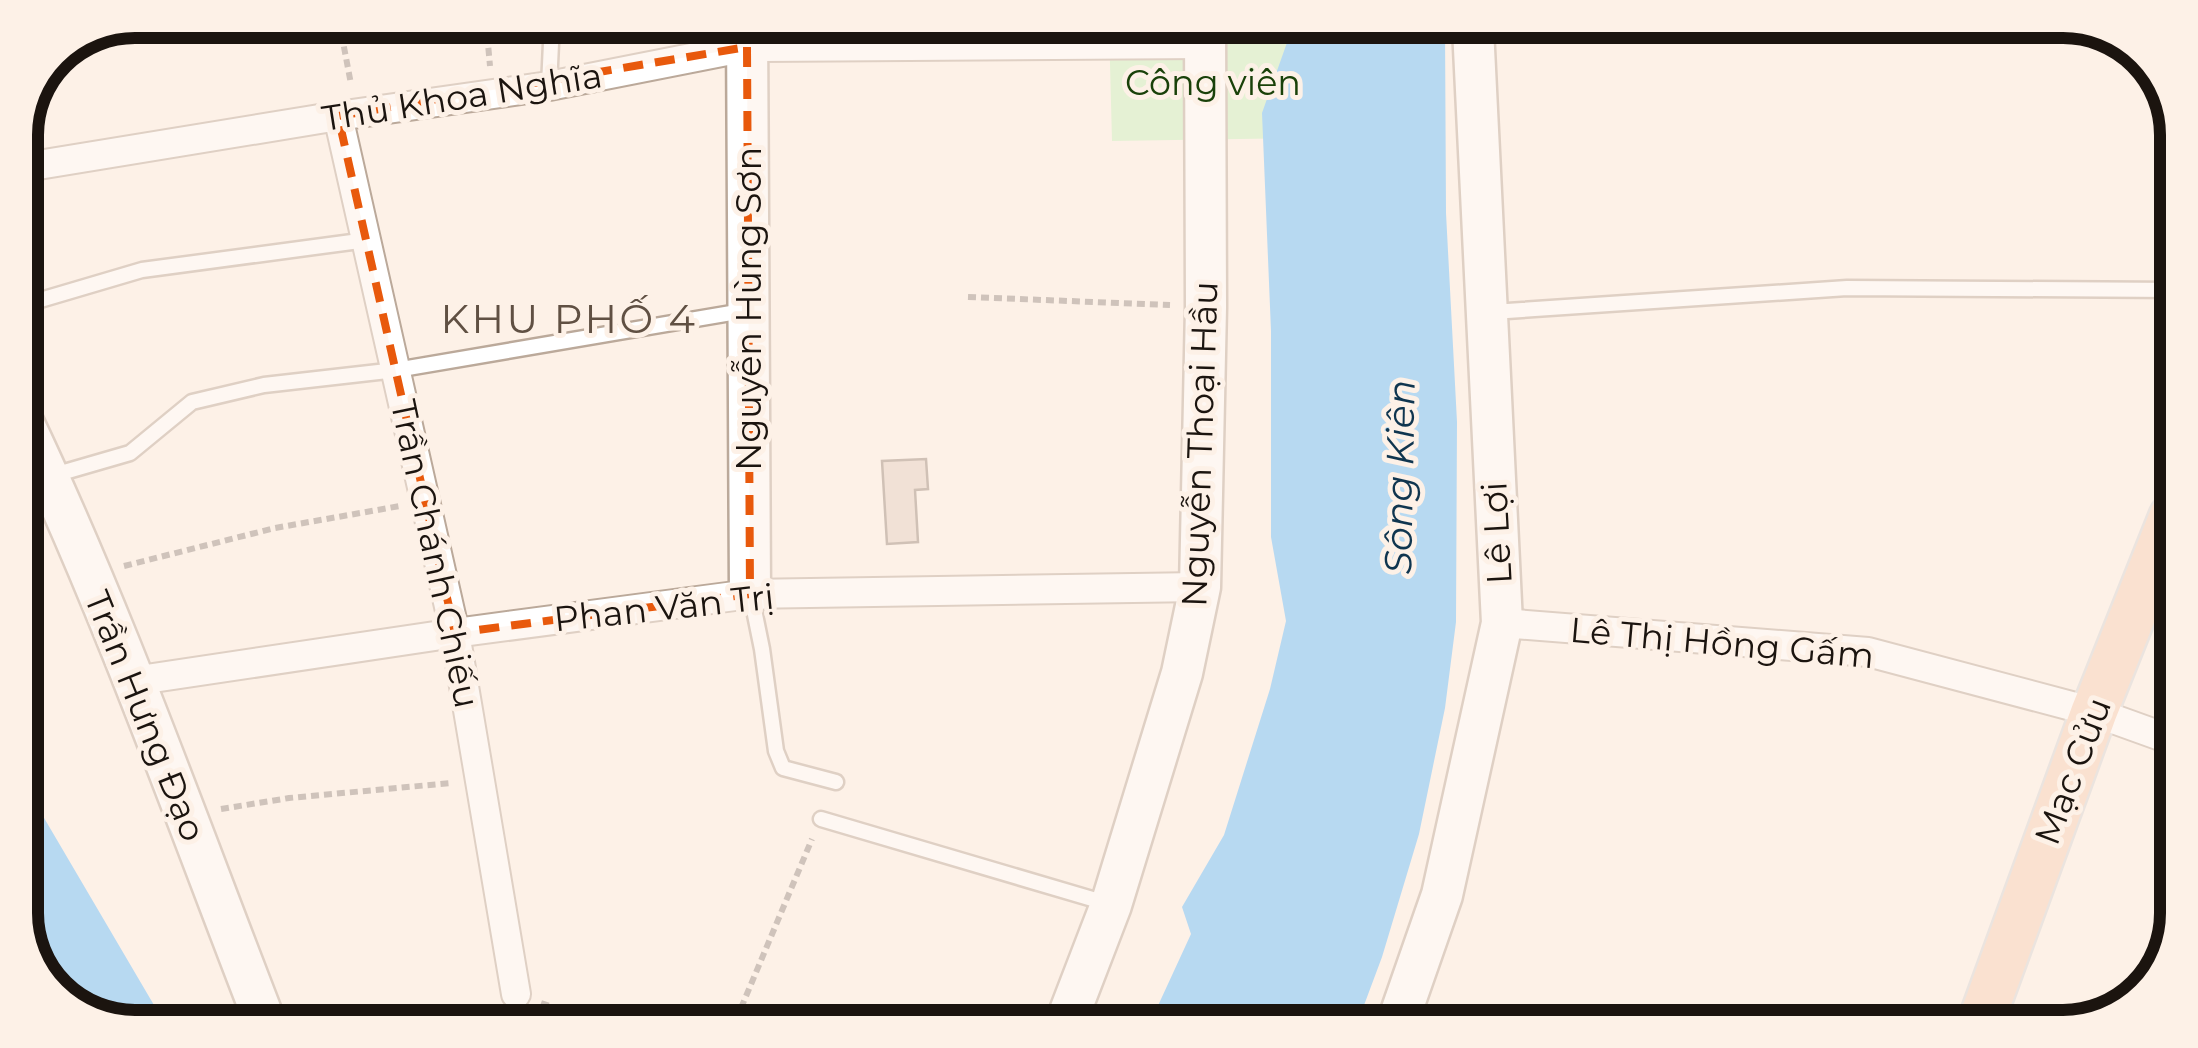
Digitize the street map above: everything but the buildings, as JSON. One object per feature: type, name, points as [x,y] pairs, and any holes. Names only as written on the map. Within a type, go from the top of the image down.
[{"type":"main road","name":"Mạc Cửu","points":[[1986,1010],[2094,712],[2160,547]]},
{"type":"street","name":"Thủ Khoa Nghĩa","points":[[38,165],[347,114],[549,86],[739,38]]},
{"type":"street","name":"Nguyễn Hùng Sơn","points":[[747,38],[750,594]]},
{"type":"street","name":"Nguyễn Thoại Hầu","points":[[1071,1010],[1111,905],[1182,673],[1200,588],[1206,307],[1205,38]]},
{"type":"street","name":"Lê Lợi","points":[[1402,1010],[1442,895],[1502,623],[1473,38]]},
{"type":"street","name":"Trần Chánh Chiếu","points":[[347,114],[367,240],[455,632],[516,994]]},
{"type":"street","name":"Trần Hưng Đạo","points":[[38,454],[261,1010]]},
{"type":"street","name":"Phan Văn Trị","points":[[132,681],[455,632],[750,594],[1200,588]]},
{"type":"street","name":"Lê Thị Hồng Gấm","points":[[1502,623],[1868,652],[2094,712],[2160,736]]},
{"type":"lane","points":[[549,86],[551,38]]},
{"type":"lane","points":[[38,301],[142,270],[367,240]]},
{"type":"lane","points":[[1486,312],[1847,288],[2160,290]]},
{"type":"lane","points":[[49,477],[130,453],[192,402],[264,385],[396,370],[749,310]]},
{"type":"lane","points":[[750,594],[765,664],[776,751],[783,768],[836,782]]},
{"type":"lane","points":[[821,818],[1111,905]]},
{"type":"path","points":[[340,38],[347,114]]},
{"type":"path","points":[[487,38],[492,94]]},
{"type":"path","points":[[968,297],[1206,307]]},
{"type":"path","points":[[89,575],[275,528],[426,501]]},
{"type":"path","points":[[186,818],[289,798],[480,781]]},
{"type":"path","points":[[740,1010],[821,818]]},
{"type":"path","points":[[516,994],[561,1010]]},
{"type":"highlighted area","points":[[747,47],[750,594],[455,633],[338,116]]},
{"type":"green space","name":"Công viên","points":[[1109,38],[1318,38],[1313,138],[1112,141]]},
{"type":"water","name":"Sông Kiên","points":[[1289,38],[1445,38],[1446,213],[1457,422],[1456,622],[1445,708],[1419,834],[1362,1010],[1156,1010],[1191,934],[1182,907],[1224,835],[1270,689],[1286,621],[1271,537],[1271,331],[1262,113]]},
{"type":"water","points":[[38,808],[157,1010],[122,1010],[92,1000],[71,986],[54,967],[39,932]]},
{"type":"district","name":"KHU PHỐ 4","points":[[569,319]]}]
